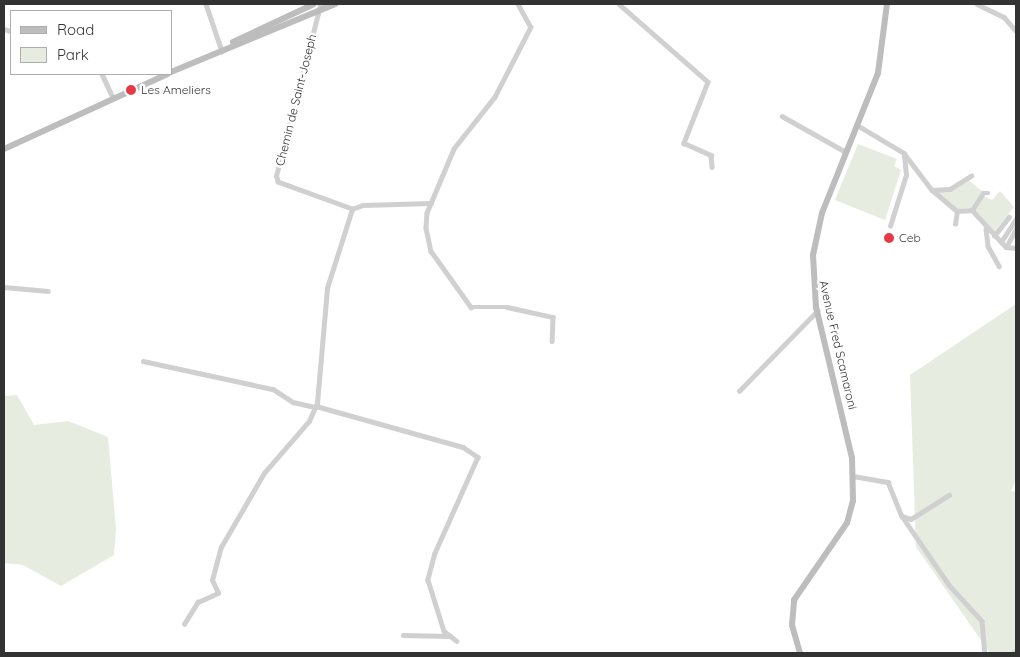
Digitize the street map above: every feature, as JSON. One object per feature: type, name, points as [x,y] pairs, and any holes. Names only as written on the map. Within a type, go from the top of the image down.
[{"type":"main road","points":[[222,50],[314,4]]},
{"type":"main road","points":[[172,72],[323,6],[335,4]]},
{"type":"main road","name":"Avenue Fred Scamaroni","points":[[800,653],[792,625],[794,600],[847,523],[853,476],[811,279],[814,246],[846,152],[878,72],[887,4]]},
{"type":"main road","points":[[4,149],[165,75]]},
{"type":"street","points":[[206,4],[222,50]]},
{"type":"street","points":[[518,4],[531,27],[495,97],[454,149],[431,204],[426,228],[431,251],[468,304],[479,310],[507,307],[553,317],[552,341]]},
{"type":"street","points":[[619,4],[708,82],[684,143],[711,155],[712,167]]},
{"type":"street","points":[[977,4],[1004,17],[1016,31]]},
{"type":"street","name":"Chemin de Saint-Joseph","points":[[323,6],[276,176],[278,182],[352,209]]},
{"type":"street","points":[[102,75],[113,98]]},
{"type":"street","points":[[782,116],[846,152]]},
{"type":"street","points":[[857,124],[904,153],[932,190],[957,211],[972,210]]},
{"type":"street","points":[[890,226],[906,175],[904,153]]},
{"type":"street","points":[[932,190],[950,189],[971,176]]},
{"type":"street","points":[[972,210],[983,193],[988,193]]},
{"type":"street","points":[[184,624],[198,602],[218,593],[212,580],[214,569],[238,515],[316,407],[323,377],[327,288],[352,209],[363,205],[431,204]]},
{"type":"street","points":[[972,210],[1006,247],[1016,248]]},
{"type":"street","points":[[955,224],[957,211]]},
{"type":"street","points":[[994,236],[1009,217]]},
{"type":"street","points":[[1001,242],[1016,219]]},
{"type":"street","points":[[986,227],[988,246],[999,266]]},
{"type":"street","points":[[1006,247],[1016,228]]},
{"type":"street","points":[[4,287],[48,291]]},
{"type":"street","points":[[738,391],[818,311]]},
{"type":"street","points":[[143,361],[273,389],[293,402],[463,447],[478,457],[435,553],[428,580],[432,604],[450,636],[456,641]]},
{"type":"street","points":[[853,476],[888,482],[902,516],[948,585],[982,621],[985,653]]},
{"type":"street","points":[[902,516],[911,519],[949,495]]},
{"type":"street","points":[[403,635],[450,636]]},
{"type":"green space","points":[[858,144],[897,159],[894,166],[901,170],[885,220],[835,200]]},
{"type":"green space","points":[[967,179],[982,191],[971,208],[958,209],[936,192],[951,191]]},
{"type":"green space","points":[[1000,191],[1014,207],[994,232],[974,210],[983,196],[992,200]]},
{"type":"green space","points":[[1016,304],[1016,480],[1011,491],[1016,492],[1016,653],[990,653],[916,547],[910,375]]},
{"type":"green space","points":[[17,395],[34,425],[68,421],[108,437],[116,529],[114,555],[61,586],[23,565],[4,563],[4,396]]},
{"type":"place","name":"Les Ameliers","points":[[131,90]]},
{"type":"place","name":"Ceb","points":[[889,238]]}]
